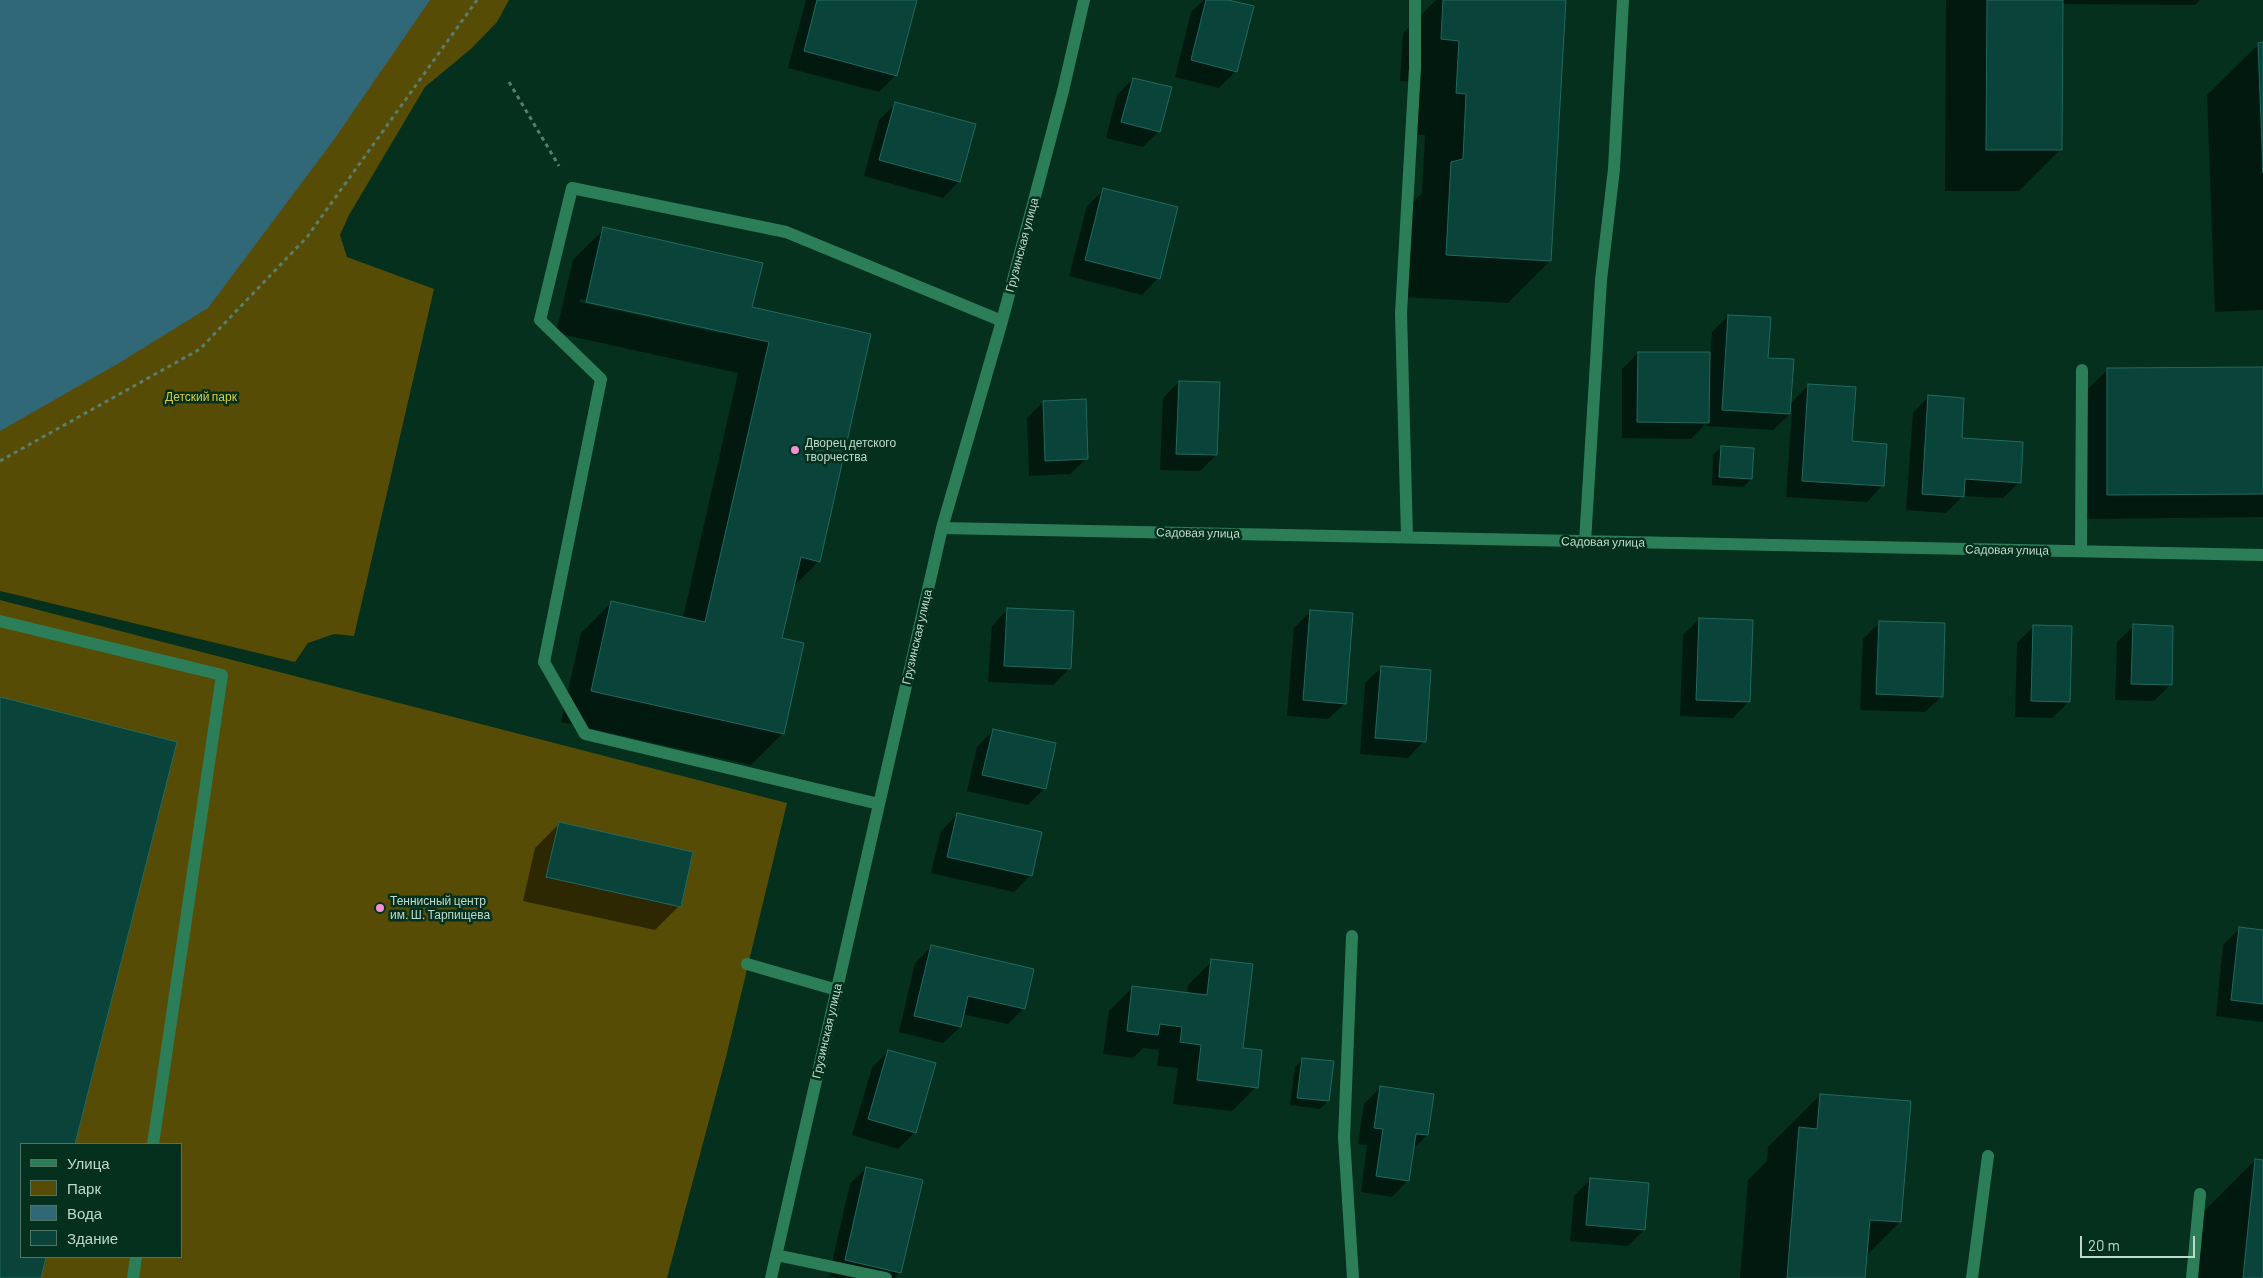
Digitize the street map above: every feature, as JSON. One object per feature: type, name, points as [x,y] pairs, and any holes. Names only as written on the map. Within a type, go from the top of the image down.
[{"type":"street","name":"Грузинская улица","points":[[770,1278],[942,528],[1002,321],[1063,91],[1084,0]]},
{"type":"street","points":[[1407,538],[1401,313],[1415,68],[1415,0]]},
{"type":"street","points":[[1585,542],[1601,280],[1614,169],[1623,0]]},
{"type":"street","points":[[879,804],[585,734],[544,662],[601,380],[540,320],[572,188],[786,232],[1002,321]]},
{"type":"street","points":[[2081,551],[2082,370]]},
{"type":"street","name":"Садовая улица","points":[[942,528],[2263,555]]},
{"type":"street","points":[[0,621],[222,675],[153,1143]]},
{"type":"street","points":[[1352,936],[1344,1138],[1353,1278]]},
{"type":"street","points":[[748,964],[837,990]]},
{"type":"street","points":[[1972,1278],[1988,1156]]},
{"type":"street","points":[[2192,1278],[2200,1194]]},
{"type":"street","points":[[776,1255],[886,1278]]},
{"type":"street","points":[[133,1278],[136,1258]]},
{"type":"path","points":[[0,461],[200,350],[307,237],[477,0]]},
{"type":"path","points":[[510,82],[572,188]]},
{"type":"green space","name":"Детский парк","points":[[0,0],[509,0],[497,22],[472,48],[425,87],[349,215],[340,235],[347,257],[434,289],[354,636],[334,634],[308,643],[295,662],[0,591]]},
{"type":"green space","name":"Теннисный центр им. Ш. Тарпищева","points":[[0,600],[787,803],[726,1057],[667,1278],[0,1278]]},
{"type":"water","points":[[0,0],[430,0],[333,141],[208,308],[119,363],[0,431]]},
{"type":"building","points":[[817,0],[917,0],[897,76],[804,51]]},
{"type":"building","points":[[1206,0],[1228,0],[1254,6],[1237,72],[1191,60]]},
{"type":"building","points":[[1443,0],[1566,0],[1551,261],[1446,255],[1451,162],[1463,159],[1466,94],[1456,93],[1459,41],[1441,39]]},
{"type":"building","points":[[1987,0],[2063,0],[2062,150],[1986,150]]},
{"type":"building","points":[[2263,42],[2263,173],[2258,43]]},
{"type":"building","points":[[1133,78],[1172,87],[1160,132],[1121,122]]},
{"type":"building","points":[[895,102],[976,124],[960,182],[879,160]]},
{"type":"building","points":[[1103,188],[1178,207],[1160,279],[1085,260]]},
{"type":"building","name":"Дворец детского творчества","points":[[603,227],[763,263],[752,307],[871,334],[820,562],[801,557],[782,638],[804,643],[784,734],[591,691],[611,601],[705,622],[769,342],[586,302]]},
{"type":"building","points":[[1728,315],[1771,317],[1768,358],[1794,359],[1790,414],[1722,410]]},
{"type":"building","points":[[1638,352],[1710,352],[1709,423],[1637,422]]},
{"type":"building","points":[[2263,367],[2263,494],[2107,495],[2107,368]]},
{"type":"building","points":[[1179,381],[1220,382],[1217,455],[1176,454]]},
{"type":"building","points":[[1808,384],[1856,387],[1852,441],[1887,444],[1884,486],[1802,481]]},
{"type":"building","points":[[1928,395],[1964,398],[1962,438],[2023,442],[2021,483],[1965,479],[1964,497],[1922,494]]},
{"type":"building","points":[[1086,399],[1088,459],[1045,461],[1043,401]]},
{"type":"building","points":[[1721,446],[1754,448],[1752,479],[1719,477]]},
{"type":"building","points":[[1007,608],[1074,611],[1071,669],[1004,666]]},
{"type":"building","points":[[1310,610],[1353,613],[1346,704],[1303,700]]},
{"type":"building","points":[[1699,618],[1753,620],[1750,702],[1696,700]]},
{"type":"building","points":[[1879,621],[1945,623],[1943,697],[1876,694]]},
{"type":"building","points":[[2133,624],[2173,626],[2172,685],[2131,684]]},
{"type":"building","points":[[2033,625],[2072,626],[2070,702],[2031,701]]},
{"type":"building","points":[[1381,666],[1431,670],[1426,742],[1375,738]]},
{"type":"building","points":[[0,697],[177,742],[75,1143],[20,1143],[20,1258],[46,1258],[41,1278],[0,1278]]},
{"type":"building","points":[[993,729],[1056,743],[1046,789],[982,775]]},
{"type":"building","points":[[957,813],[1042,832],[1032,876],[947,857]]},
{"type":"building","points":[[559,822],[693,852],[681,907],[546,877]]},
{"type":"building","points":[[2239,927],[2263,930],[2263,1004],[2231,1000]]},
{"type":"building","points":[[931,945],[1034,969],[1025,1009],[968,996],[961,1027],[914,1016]]},
{"type":"building","points":[[1211,959],[1253,964],[1243,1048],[1262,1050],[1258,1088],[1197,1080],[1201,1045],[1180,1042],[1182,1027],[1160,1024],[1158,1035],[1127,1031],[1132,986],[1207,995]]},
{"type":"building","points":[[888,1050],[936,1063],[916,1133],[868,1119]]},
{"type":"building","points":[[1302,1058],[1334,1061],[1329,1101],[1297,1098]]},
{"type":"building","points":[[1380,1086],[1434,1094],[1428,1135],[1416,1134],[1409,1181],[1376,1176],[1383,1129],[1374,1128]]},
{"type":"building","points":[[1820,1094],[1911,1101],[1901,1222],[1870,1220],[1865,1278],[1787,1278],[1799,1127],[1817,1129]]},
{"type":"building","points":[[2255,1159],[2263,1160],[2263,1278],[2243,1278]]},
{"type":"building","points":[[866,1167],[923,1180],[901,1273],[845,1260]]},
{"type":"building","points":[[1590,1178],[1649,1183],[1645,1230],[1586,1225]]},
{"type":"place","name":"Дворец детского творчества","points":[[795,450]]},
{"type":"place","name":"Теннисный центр им. Ш. Тарпищева","points":[[380,908]]}]
